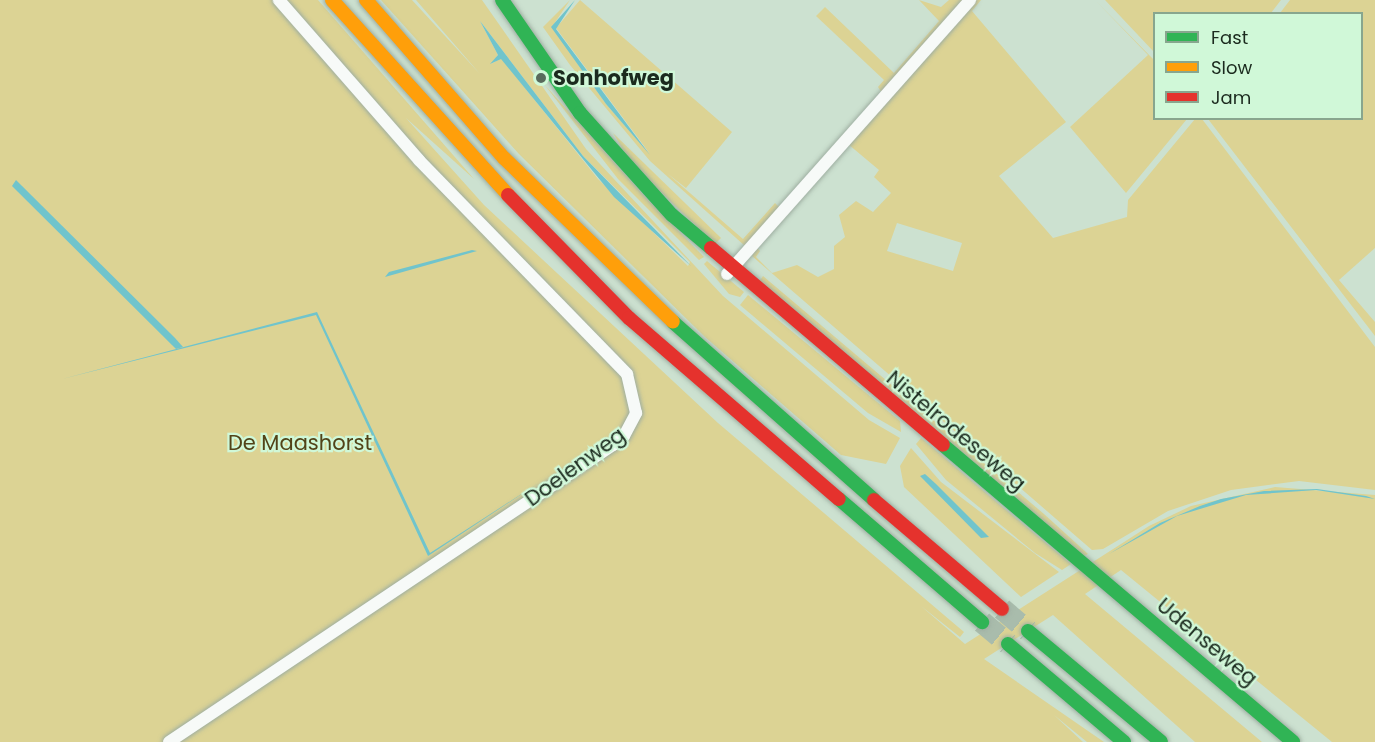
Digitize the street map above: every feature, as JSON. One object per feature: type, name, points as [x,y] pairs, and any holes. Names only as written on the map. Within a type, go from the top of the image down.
[{"type":"main road","points":[[332,0],[483,170],[629,318],[982,622]]},
{"type":"main road","points":[[366,0],[504,158],[626,280],[1002,609]]},
{"type":"main road","name":"Nistelrodeseweg","points":[[502,0],[580,113],[672,215],[731,269],[1094,574]]},
{"type":"main road","name":"Udenseweg","points":[[1094,574],[1293,742]]},
{"type":"main road","points":[[1028,631],[1161,742]]},
{"type":"main road","points":[[1008,644],[1124,742]]},
{"type":"street","name":"Doelenweg","points":[[169,742],[613,445],[628,432],[636,413],[627,374],[419,160],[279,0]]},
{"type":"street","points":[[731,269],[970,0]]},
{"type":"green space","name":"De Maashorst","points":[[0,0],[318,0],[474,179],[406,118],[484,205],[718,423],[964,632],[960,637],[921,606],[965,644],[1149,526],[1191,506],[1275,487],[1375,495],[1375,742],[1332,742],[1121,570],[1085,594],[1262,742],[1195,742],[1053,615],[984,659],[1104,742],[1087,742],[1054,715],[1083,742],[0,742]]},
{"type":"green space","points":[[381,0],[412,0],[480,74],[416,0],[482,0],[586,149],[723,296],[869,420],[900,438],[886,464],[841,455],[705,337],[519,154]],"holes":[[[480,21],[583,156],[690,262],[688,266],[598,179],[501,58],[491,64],[498,55]]]},
{"type":"green space","points":[[570,0],[552,27],[606,104],[650,154],[556,28],[580,0],[732,132],[686,188],[668,174],[743,239],[775,203],[780,208],[745,246],[650,161],[570,65],[543,27]]},
{"type":"green space","points":[[919,0],[941,7],[949,0],[964,0],[882,93],[878,87],[884,80],[816,16],[825,7],[894,73],[939,21]]},
{"type":"green space","points":[[976,0],[981,0],[972,11],[1066,122],[999,176],[1053,238],[1127,217],[1128,200],[1194,120],[1203,120],[1375,347],[1375,490],[1299,481],[1231,490],[1168,511],[1103,549],[1092,550],[752,256],[756,247],[760,251],[756,257],[772,273],[797,265],[818,277],[834,269],[834,246],[845,237],[839,215],[856,201],[873,212],[891,193],[874,177],[879,170],[848,144]],"holes":[[[897,223],[962,243],[953,271],[887,251]]]},
{"type":"green space","points":[[1095,0],[1153,59],[1153,120],[1186,120],[1126,193],[1070,127],[1148,55]]},
{"type":"green space","points":[[1105,0],[1281,0],[1272,12],[1153,12],[1153,51]]},
{"type":"green space","points":[[1290,0],[1375,0],[1375,248],[1339,280],[1375,322],[1375,336],[1209,120],[1363,120],[1363,12],[1281,12]]},
{"type":"green space","points":[[544,84],[645,197],[704,257],[699,260],[618,179]]},
{"type":"green space","points":[[613,133],[721,238],[715,244],[632,164]]},
{"type":"green space","points":[[707,261],[744,292],[740,297],[729,294],[704,264]]},
{"type":"green space","points":[[763,276],[1088,554],[1082,557],[759,282]]},
{"type":"green space","points":[[748,295],[900,421],[901,432],[868,413],[740,305]]},
{"type":"green space","points":[[921,438],[1071,564],[1062,570],[1035,553],[946,480],[916,444]]},
{"type":"green space","points":[[911,448],[941,482],[1059,572],[1021,597],[904,487],[900,466]]},
{"type":"water","points":[[575,0],[556,29],[650,155],[606,104],[551,27]]},
{"type":"water","points":[[480,21],[583,156],[691,266],[614,197],[501,59],[490,64],[498,55]]},
{"type":"water","points":[[16,180],[183,347],[176,349],[12,186]]},
{"type":"water","points":[[472,250],[477,251],[385,277],[389,272]]},
{"type":"water","points":[[317,312],[430,553],[540,482],[428,556],[316,315],[62,379]]},
{"type":"water","points":[[925,474],[989,537],[981,538],[920,476]]},
{"type":"water","points":[[1317,489],[1375,499],[1316,490],[1246,495],[1177,516],[1109,554],[1160,523],[1200,506],[1221,499],[1264,491]]},
{"type":"tunnel","points":[[1002,609],[1028,631]]},
{"type":"tunnel","points":[[982,622],[1008,644]]},
{"type":"traffic: fast","points":[[502,0],[580,113],[672,215],[711,248]]},
{"type":"traffic: fast","points":[[673,322],[874,500]]},
{"type":"traffic: fast","points":[[943,445],[1293,742]]},
{"type":"traffic: fast","points":[[839,499],[982,622]]},
{"type":"traffic: fast","points":[[1028,631],[1161,742]]},
{"type":"traffic: fast","points":[[1008,644],[1124,742]]},
{"type":"traffic: slow","points":[[332,0],[508,195]]},
{"type":"traffic: slow","points":[[366,0],[504,158],[673,322]]},
{"type":"traffic: jam","points":[[508,195],[629,318],[839,499]]},
{"type":"traffic: jam","points":[[711,248],[943,445]]},
{"type":"traffic: jam","points":[[874,500],[1002,609]]},
{"type":"place","name":"Sonhofweg","points":[[541,78]]}]
